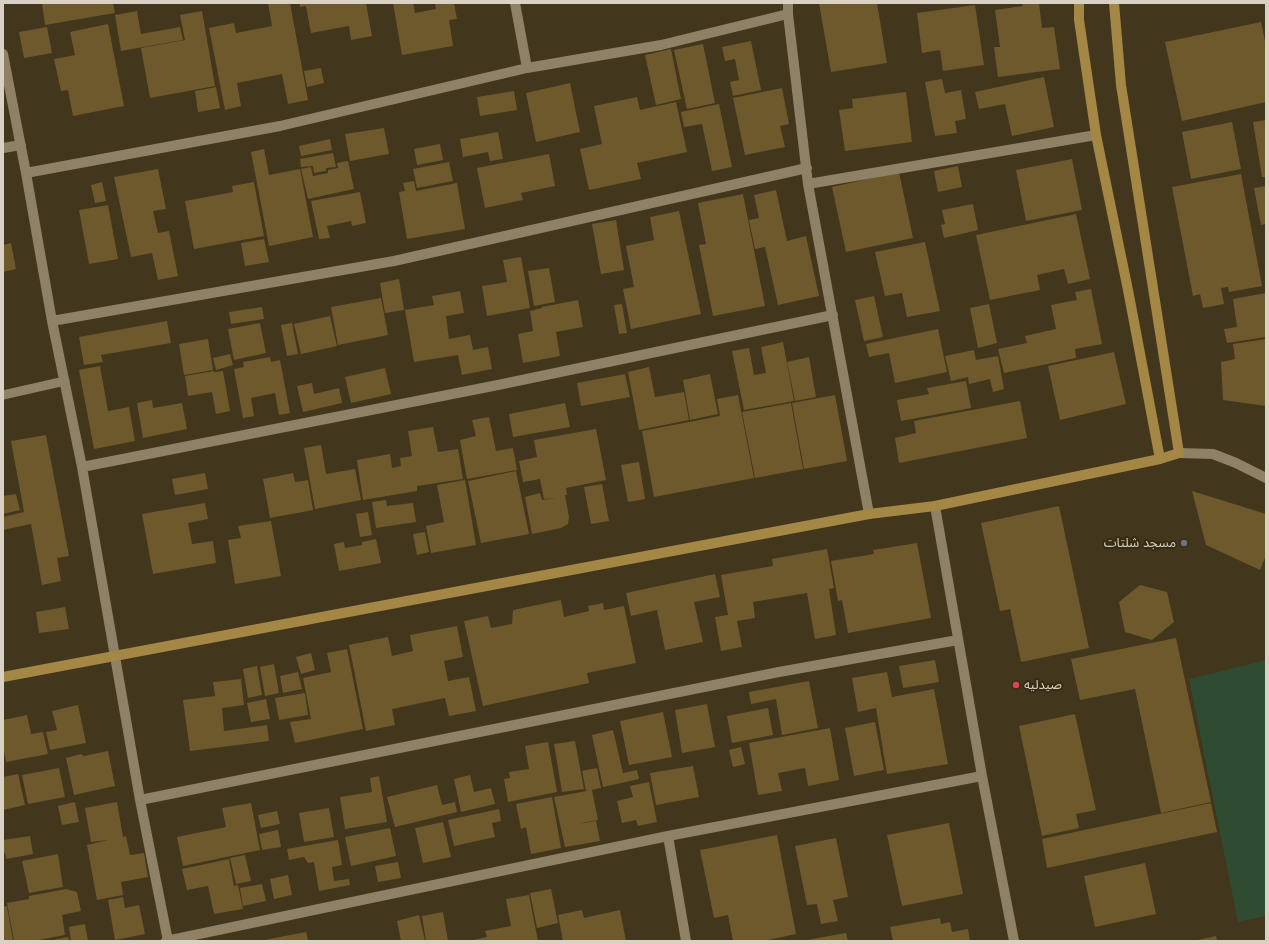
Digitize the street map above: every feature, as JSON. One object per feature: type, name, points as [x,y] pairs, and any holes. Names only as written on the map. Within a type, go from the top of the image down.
[{"type":"main road","points":[[1079,3],[1079,20],[1096,135],[1128,290],[1160,460]]},
{"type":"main road","points":[[3,677],[869,514],[935,506],[1160,460],[1179,453],[1121,85],[1114,3]]},
{"type":"street","points":[[515,3],[527,68]]},
{"type":"street","points":[[788,3],[788,14],[808,184],[869,514]]},
{"type":"street","points":[[26,173],[280,126],[527,68],[661,45],[788,14]]},
{"type":"street","points":[[3,54],[21,145],[52,321],[82,467],[140,800],[167,941],[668,836],[982,776]]},
{"type":"street","points":[[808,184],[1096,135]]},
{"type":"street","points":[[3,148],[21,145]]},
{"type":"street","points":[[52,321],[394,261],[807,168]]},
{"type":"street","points":[[82,467],[498,385],[833,315]]},
{"type":"street","points":[[1179,453],[1213,454],[1236,463],[1266,478]]},
{"type":"street","points":[[935,506],[982,776],[1014,941]]},
{"type":"street","points":[[140,800],[779,672],[958,640]]},
{"type":"street","points":[[668,836],[686,941]]},
{"type":"lane","points":[[3,395],[65,381]]},
{"type":"green space","points":[[1266,660],[1266,916],[1238,922],[1189,679]]},
{"type":"building","points":[[42,3],[113,3],[115,13],[45,25]]},
{"type":"building","points":[[268,3],[290,3],[308,100],[288,104],[282,74],[237,83],[241,106],[225,110],[209,28],[234,23],[236,33],[272,26]]},
{"type":"building","points":[[300,3],[366,3],[372,36],[351,40],[349,26],[311,33],[306,6],[300,7]]},
{"type":"building","points":[[393,3],[413,3],[415,13],[436,9],[435,3],[454,3],[457,19],[449,20],[453,46],[402,55]]},
{"type":"building","points":[[819,3],[877,3],[887,63],[831,72]]},
{"type":"building","points":[[1022,3],[1039,3],[1042,28],[1054,27],[1060,69],[998,77],[994,47],[1000,47],[995,10],[1023,6]]},
{"type":"building","points":[[975,5],[984,65],[943,71],[940,50],[922,53],[917,13]]},
{"type":"building","points":[[137,11],[141,34],[180,27],[183,40],[121,51],[115,15]]},
{"type":"building","points":[[202,11],[215,86],[150,98],[141,48],[185,40],[180,15]]},
{"type":"building","points":[[1261,22],[1266,46],[1266,102],[1182,121],[1165,42]]},
{"type":"building","points":[[108,24],[124,106],[73,116],[68,90],[61,91],[54,59],[75,55],[70,32]]},
{"type":"building","points":[[47,27],[52,53],[24,58],[19,32]]},
{"type":"building","points":[[751,41],[761,90],[733,96],[730,82],[739,80],[735,59],[725,61],[722,47]]},
{"type":"building","points":[[703,44],[715,103],[687,109],[674,50]]},
{"type":"building","points":[[671,49],[681,99],[656,105],[645,55]]},
{"type":"building","points":[[321,68],[324,83],[307,87],[304,71]]},
{"type":"building","points":[[1044,77],[1054,127],[1012,136],[1005,104],[979,109],[975,92]]},
{"type":"building","points":[[942,79],[945,93],[961,90],[966,119],[955,121],[957,133],[935,136],[925,82]]},
{"type":"building","points":[[570,83],[580,132],[536,142],[526,93]]},
{"type":"building","points":[[216,87],[220,108],[198,112],[195,91]]},
{"type":"building","points":[[782,88],[789,124],[780,126],[785,147],[745,155],[733,98]]},
{"type":"building","points":[[514,91],[517,110],[480,116],[477,97]]},
{"type":"building","points":[[906,92],[912,142],[845,151],[839,110],[853,108],[852,99]]},
{"type":"building","points":[[637,97],[640,110],[676,102],[687,152],[637,163],[641,179],[589,190],[580,149],[602,144],[594,106]]},
{"type":"building","points":[[719,104],[732,167],[712,171],[702,124],[684,127],[681,112]]},
{"type":"building","points":[[1266,120],[1266,177],[1262,177],[1253,122]]},
{"type":"building","points":[[1232,122],[1241,169],[1191,179],[1182,132]]},
{"type":"building","points":[[384,128],[389,154],[350,161],[345,134]]},
{"type":"building","points":[[498,132],[503,159],[490,161],[488,152],[463,157],[460,139]]},
{"type":"building","points":[[330,139],[332,150],[301,156],[299,146]]},
{"type":"building","points":[[440,144],[443,160],[417,165],[414,149]]},
{"type":"building","points":[[264,149],[269,175],[300,169],[313,237],[269,246],[251,152]]},
{"type":"building","points":[[333,153],[336,167],[326,168],[326,171],[314,173],[313,166],[301,167],[300,159]]},
{"type":"building","points":[[549,154],[555,186],[521,193],[523,200],[485,208],[477,168]]},
{"type":"building","points":[[1072,159],[1082,210],[1026,221],[1016,170]]},
{"type":"building","points":[[348,161],[354,189],[308,199],[301,169],[311,167],[313,176],[328,173],[328,170],[338,168],[337,163]]},
{"type":"building","points":[[449,162],[453,181],[417,188],[413,169]]},
{"type":"building","points":[[958,166],[962,187],[938,192],[934,171]]},
{"type":"building","points":[[158,169],[166,209],[153,211],[158,233],[169,231],[178,276],[158,280],[152,253],[131,257],[114,177]]},
{"type":"building","points":[[899,172],[913,238],[846,252],[832,187]]},
{"type":"building","points":[[1241,174],[1262,286],[1229,292],[1228,287],[1221,288],[1224,304],[1203,308],[1200,294],[1193,296],[1172,187]]},
{"type":"building","points":[[414,181],[416,191],[457,183],[465,229],[407,239],[399,192],[405,191],[403,183]]},
{"type":"building","points":[[102,182],[106,201],[95,203],[91,185]]},
{"type":"building","points":[[254,182],[264,236],[194,249],[185,201],[233,192],[232,186]]},
{"type":"building","points":[[1266,186],[1266,224],[1261,225],[1254,188]]},
{"type":"building","points":[[776,190],[787,241],[806,236],[819,296],[778,305],[765,247],[755,249],[749,220],[759,218],[754,195]]},
{"type":"building","points":[[360,192],[366,223],[352,226],[351,221],[327,226],[330,238],[319,239],[311,201]]},
{"type":"building","points":[[743,194],[765,306],[713,316],[699,245],[706,244],[698,203]]},
{"type":"building","points":[[973,204],[978,230],[944,238],[941,225],[945,224],[942,210]]},
{"type":"building","points":[[108,205],[118,259],[89,264],[79,210]]},
{"type":"building","points":[[679,211],[701,314],[631,329],[623,289],[634,287],[626,246],[654,240],[650,217]]},
{"type":"building","points":[[1076,214],[1090,279],[1068,284],[1064,269],[1037,275],[1040,290],[990,300],[976,235]]},
{"type":"building","points":[[616,220],[624,270],[601,274],[592,224]]},
{"type":"building","points":[[264,239],[269,262],[245,266],[241,243]]},
{"type":"building","points":[[925,242],[940,311],[907,317],[902,293],[885,296],[875,252]]},
{"type":"building","points":[[11,243],[16,269],[3,272],[3,245]]},
{"type":"building","points":[[521,257],[530,308],[487,316],[482,286],[507,282],[503,260]]},
{"type":"building","points":[[549,268],[555,302],[534,306],[528,271]]},
{"type":"building","points":[[399,279],[404,310],[385,313],[380,283]]},
{"type":"building","points":[[1091,289],[1102,344],[1075,349],[1076,358],[1004,373],[998,349],[1027,343],[1025,336],[1056,329],[1051,305],[1077,300],[1075,292]]},
{"type":"building","points":[[460,291],[464,313],[446,316],[449,339],[470,335],[473,350],[488,347],[492,369],[462,375],[458,355],[414,362],[405,310],[434,305],[432,296]]},
{"type":"building","points":[[1266,293],[1266,337],[1227,343],[1224,329],[1237,327],[1233,299]]},
{"type":"building","points":[[874,296],[883,337],[864,341],[855,300]]},
{"type":"building","points":[[381,298],[388,335],[338,345],[331,307]]},
{"type":"building","points":[[578,300],[583,327],[556,332],[560,356],[523,363],[518,334],[533,331],[530,311],[542,307]]},
{"type":"building","points":[[622,304],[627,333],[619,334],[614,305]]},
{"type":"building","points":[[989,304],[997,343],[978,348],[970,308]]},
{"type":"building","points":[[262,307],[264,319],[231,324],[229,312]]},
{"type":"building","points":[[330,316],[337,346],[301,354],[294,324]]},
{"type":"building","points":[[167,321],[171,343],[101,355],[103,362],[84,365],[79,337]]},
{"type":"building","points":[[260,323],[266,353],[234,360],[228,329]]},
{"type":"building","points":[[292,323],[298,354],[287,356],[281,325]]},
{"type":"building","points":[[938,329],[947,372],[895,383],[889,353],[869,357],[866,344]]},
{"type":"building","points":[[208,339],[213,370],[184,375],[179,344]]},
{"type":"building","points":[[1266,339],[1266,406],[1223,400],[1221,362],[1235,359],[1233,344]]},
{"type":"building","points":[[783,342],[794,401],[744,410],[732,351],[749,348],[754,375],[766,373],[761,347]]},
{"type":"building","points":[[974,350],[976,360],[998,356],[1004,389],[993,392],[990,379],[969,384],[968,377],[951,381],[945,356]]},
{"type":"building","points":[[1114,352],[1126,404],[1060,420],[1048,366]]},
{"type":"building","points":[[230,354],[233,365],[216,370],[213,358]]},
{"type":"building","points":[[270,357],[271,362],[280,360],[290,413],[279,415],[275,393],[251,398],[254,416],[243,418],[234,369],[244,367],[243,362]]},
{"type":"building","points":[[809,357],[816,397],[795,401],[787,362]]},
{"type":"building","points":[[100,366],[108,411],[129,407],[135,441],[94,449],[79,370]]},
{"type":"building","points":[[649,367],[655,397],[684,392],[689,420],[639,430],[628,372]]},
{"type":"building","points":[[385,368],[391,394],[351,403],[345,377]]},
{"type":"building","points":[[223,371],[230,411],[216,414],[212,392],[188,396],[185,376]]},
{"type":"building","points":[[625,374],[630,397],[581,406],[577,383]]},
{"type":"building","points":[[710,374],[718,414],[690,420],[683,380]]},
{"type":"building","points":[[966,381],[971,408],[901,421],[897,400],[929,394],[927,388]]},
{"type":"building","points":[[312,383],[314,394],[339,388],[342,403],[303,412],[297,386]]},
{"type":"building","points":[[738,395],[754,478],[654,497],[642,431],[720,416],[717,399]]},
{"type":"building","points":[[835,395],[847,461],[804,469],[792,403]]},
{"type":"building","points":[[152,400],[153,408],[182,403],[187,429],[143,438],[137,403]]},
{"type":"building","points":[[1020,401],[1027,438],[899,463],[895,438],[916,433],[914,421]]},
{"type":"building","points":[[565,403],[570,427],[513,437],[509,414]]},
{"type":"building","points":[[791,403],[803,469],[755,478],[742,412]]},
{"type":"building","points":[[489,417],[496,451],[513,448],[517,470],[467,479],[460,440],[476,436],[472,420]]},
{"type":"building","points":[[433,427],[438,452],[458,449],[463,479],[417,486],[417,491],[363,500],[357,460],[390,454],[392,468],[401,466],[400,458],[412,456],[408,431]]},
{"type":"building","points":[[596,429],[606,480],[566,488],[567,495],[565,495],[569,517],[568,524],[561,528],[532,534],[525,497],[540,493],[542,500],[555,498],[544,499],[540,479],[523,482],[519,461],[537,457],[534,440]]},
{"type":"building","points":[[46,435],[69,556],[57,558],[61,581],[42,585],[31,524],[3,530],[3,517],[24,512],[11,441]]},
{"type":"building","points":[[321,445],[326,474],[355,469],[361,500],[315,509],[304,448]]},
{"type":"building","points":[[639,462],[645,499],[628,502],[621,465]]},
{"type":"building","points":[[516,471],[529,534],[481,543],[468,481]]},
{"type":"building","points":[[205,473],[208,489],[175,495],[172,479]]},
{"type":"building","points":[[293,473],[295,482],[308,480],[313,510],[270,518],[263,479]]},
{"type":"building","points":[[465,480],[476,545],[431,553],[426,526],[444,522],[437,485]]},
{"type":"building","points":[[602,484],[609,521],[591,524],[584,487]]},
{"type":"building","points":[[1192,491],[1266,514],[1266,555],[1260,570],[1206,545]]},
{"type":"building","points":[[16,494],[20,510],[3,514],[3,496]]},
{"type":"building","points":[[386,500],[387,506],[413,503],[416,522],[376,528],[372,502]]},
{"type":"building","points":[[205,503],[208,519],[188,523],[192,544],[213,541],[216,563],[153,574],[142,514]]},
{"type":"building","points":[[1059,506],[1089,648],[1021,662],[1010,609],[1000,611],[981,523]]},
{"type":"building","points":[[368,512],[372,535],[360,537],[356,514]]},
{"type":"building","points":[[271,521],[281,576],[235,584],[228,540],[241,538],[238,526]]},
{"type":"building","points":[[425,532],[429,552],[417,555],[413,534]]},
{"type":"building","points":[[376,539],[381,563],[339,571],[334,544],[344,542],[345,548],[362,545],[362,542]]},
{"type":"building","points":[[917,543],[931,618],[848,633],[842,600],[838,601],[831,561],[874,554],[873,550]]},
{"type":"building","points":[[827,549],[834,588],[829,589],[836,635],[815,639],[807,593],[753,602],[755,618],[737,621],[742,647],[721,651],[715,617],[728,615],[721,575],[773,566],[772,559]]},
{"type":"building","points":[[715,574],[720,597],[694,602],[703,642],[665,650],[657,610],[631,616],[626,593]]},
{"type":"building","points":[[1140,585],[1167,592],[1174,622],[1152,640],[1125,632],[1119,602]]},
{"type":"building","points":[[561,600],[564,617],[589,611],[588,606],[603,603],[604,610],[624,606],[636,663],[587,673],[589,683],[483,706],[464,621],[488,616],[491,628],[512,624],[513,610]]},
{"type":"building","points":[[65,607],[69,629],[39,633],[36,612]]},
{"type":"building","points":[[457,626],[463,657],[444,661],[448,681],[469,677],[476,711],[449,716],[445,698],[392,709],[395,725],[366,731],[349,645],[388,637],[392,656],[413,651],[410,635]]},
{"type":"building","points":[[1176,638],[1211,802],[1161,813],[1135,689],[1080,700],[1071,659]]},
{"type":"building","points":[[347,649],[363,729],[295,743],[290,722],[311,719],[303,678],[331,672],[327,653]]},
{"type":"building","points":[[311,653],[315,670],[301,674],[296,657]]},
{"type":"building","points":[[935,660],[939,682],[903,688],[899,666]]},
{"type":"building","points":[[274,664],[279,693],[265,696],[260,667]]},
{"type":"building","points":[[257,666],[262,695],[248,698],[243,669]]},
{"type":"building","points":[[298,672],[302,689],[283,693],[280,676]]},
{"type":"building","points":[[887,672],[892,697],[934,689],[948,764],[887,774],[876,708],[858,712],[852,678]]},
{"type":"building","points":[[241,679],[244,705],[222,708],[224,731],[267,725],[269,741],[190,751],[183,700],[215,696],[213,682]]},
{"type":"building","points":[[809,681],[818,728],[782,735],[776,699],[751,704],[749,692]]},
{"type":"building","points":[[305,693],[308,715],[279,720],[275,698]]},
{"type":"building","points":[[266,699],[270,719],[251,722],[247,703]]},
{"type":"building","points":[[707,704],[715,747],[682,753],[675,710]]},
{"type":"building","points":[[78,705],[86,743],[50,750],[46,732],[57,730],[52,711]]},
{"type":"building","points":[[768,708],[773,735],[732,743],[727,716]]},
{"type":"building","points":[[663,712],[672,757],[629,765],[620,721]]},
{"type":"building","points":[[1075,714],[1096,810],[1076,814],[1079,828],[1042,836],[1019,726]]},
{"type":"building","points":[[27,715],[31,734],[43,732],[48,754],[6,762],[3,747],[3,720]]},
{"type":"building","points":[[875,722],[884,770],[854,776],[845,728]]},
{"type":"building","points":[[830,728],[839,780],[808,786],[805,768],[778,773],[782,791],[758,795],[749,743]]},
{"type":"building","points":[[613,730],[623,773],[637,770],[639,779],[603,787],[592,735]]},
{"type":"building","points":[[575,741],[584,789],[562,792],[554,744]]},
{"type":"building","points":[[548,742],[557,792],[508,802],[504,779],[510,778],[509,772],[529,769],[525,746]]},
{"type":"building","points":[[741,747],[745,764],[733,767],[729,750]]},
{"type":"building","points":[[108,751],[115,786],[74,795],[66,758],[81,754],[84,756]]},
{"type":"building","points":[[693,766],[699,797],[656,805],[650,773]]},
{"type":"building","points":[[59,768],[65,797],[28,804],[22,775]]},
{"type":"building","points":[[597,768],[601,788],[586,791],[582,771]]},
{"type":"building","points":[[18,774],[25,805],[3,810],[3,777]]},
{"type":"building","points":[[470,775],[474,792],[491,788],[495,804],[461,812],[454,779]]},
{"type":"building","points":[[379,776],[387,822],[345,829],[340,797],[372,792],[370,778]]},
{"type":"building","points":[[649,782],[657,822],[638,826],[636,820],[622,823],[617,801],[633,797],[630,786]]},
{"type":"building","points":[[437,785],[442,805],[455,802],[457,812],[395,827],[387,797]]},
{"type":"building","points":[[592,790],[598,820],[578,824],[596,821],[600,841],[565,847],[554,797]]},
{"type":"building","points":[[552,797],[561,848],[531,854],[526,827],[521,829],[516,804]]},
{"type":"building","points":[[75,802],[79,822],[62,825],[58,806]]},
{"type":"building","points":[[117,802],[123,837],[126,836],[130,855],[144,853],[148,877],[121,882],[123,895],[97,900],[87,845],[108,840],[91,842],[85,808]]},
{"type":"building","points":[[251,803],[260,850],[183,866],[177,837],[226,827],[222,808]]},
{"type":"building","points":[[1211,803],[1217,832],[1047,868],[1042,839]]},
{"type":"building","points":[[329,808],[334,837],[304,842],[299,813]]},
{"type":"building","points":[[499,809],[501,821],[492,823],[495,837],[454,846],[448,820]]},
{"type":"building","points":[[277,811],[280,824],[261,828],[258,815]]},
{"type":"building","points":[[443,822],[451,857],[423,863],[415,828]]},
{"type":"building","points":[[949,823],[963,894],[902,906],[887,835]]},
{"type":"building","points":[[390,828],[396,856],[351,866],[345,837]]},
{"type":"building","points":[[278,830],[281,847],[262,850],[259,834]]},
{"type":"building","points":[[777,835],[796,934],[763,941],[733,941],[728,915],[714,918],[700,850]]},
{"type":"building","points":[[30,836],[33,854],[6,859],[5,853],[3,853],[3,840]]},
{"type":"building","points":[[836,838],[848,897],[833,900],[838,921],[821,924],[817,904],[807,905],[795,846]]},
{"type":"building","points":[[338,840],[342,865],[332,867],[334,881],[349,879],[350,885],[319,891],[314,862],[308,863],[304,857],[289,860],[287,849]]},
{"type":"building","points":[[58,854],[63,887],[29,893],[22,861]]},
{"type":"building","points":[[245,855],[251,881],[236,884],[230,858]]},
{"type":"building","points":[[229,859],[234,886],[238,885],[243,909],[214,914],[208,886],[187,890],[182,869]]},
{"type":"building","points":[[398,862],[401,878],[378,882],[375,866]]},
{"type":"building","points":[[1145,863],[1156,914],[1095,927],[1084,876]]},
{"type":"building","points":[[288,875],[292,895],[274,899],[270,879]]},
{"type":"building","points":[[262,884],[266,901],[243,906],[240,888]]},
{"type":"building","points":[[66,889],[77,892],[81,911],[62,915],[65,935],[33,941],[14,941],[7,903],[29,899],[29,896]]},
{"type":"building","points":[[551,889],[558,923],[537,928],[530,893]]},
{"type":"building","points":[[529,895],[538,941],[469,941],[487,937],[485,931],[511,926],[506,899]]},
{"type":"building","points":[[123,897],[125,908],[139,905],[145,934],[115,940],[108,900]]},
{"type":"building","points":[[7,906],[13,941],[3,941],[3,907]]},
{"type":"building","points":[[582,910],[584,918],[620,910],[626,941],[563,941],[558,915]]},
{"type":"building","points":[[443,912],[448,941],[426,941],[422,916]]},
{"type":"building","points":[[419,915],[425,941],[401,941],[397,921]]},
{"type":"building","points":[[940,918],[941,924],[950,922],[952,932],[968,929],[970,941],[893,941],[890,927]]},
{"type":"building","points":[[85,924],[88,941],[71,941],[69,927]]},
{"type":"building","points":[[306,932],[308,941],[264,941],[264,940]]},
{"type":"building","points":[[846,933],[848,941],[807,941],[807,940]]},
{"type":"building","points":[[1216,936],[1217,941],[1198,941],[1198,940]]},
{"type":"building","points":[[68,937],[69,941],[53,940]]},
{"type":"place","name":"مسجد شلتات","points":[[1184,543]]},
{"type":"place","name":"صيدليه","points":[[1016,685]]}]
